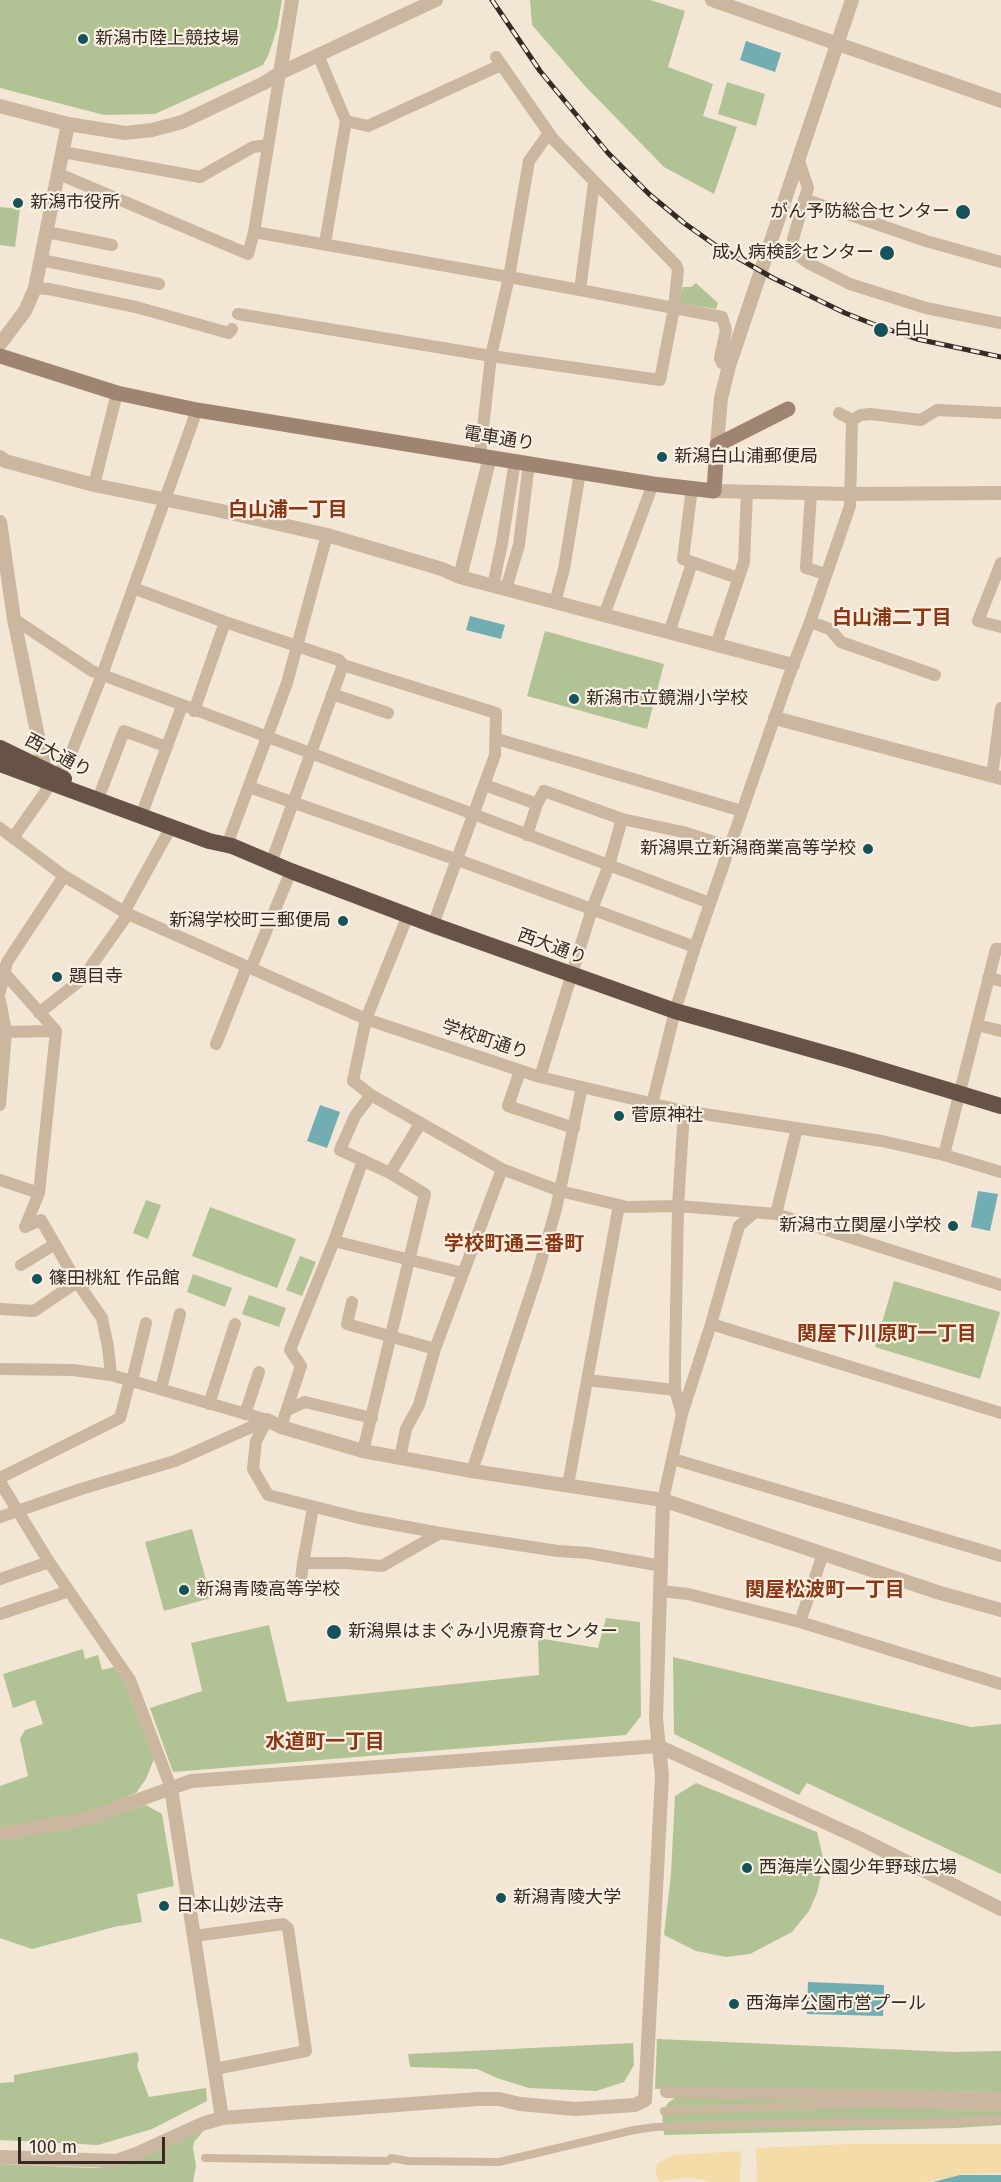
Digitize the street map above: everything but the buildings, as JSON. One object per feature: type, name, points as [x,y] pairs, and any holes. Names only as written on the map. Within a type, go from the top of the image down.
[{"type":"highway","name":"西大通り","points":[[0,748],[98,799],[572,975],[675,1011],[1001,1106]]},
{"type":"highway","name":"西大通り","points":[[0,764],[49,774]]},
{"type":"main road","name":"電車通り","points":[[0,356],[117,393],[197,410],[653,484],[714,491]]},
{"type":"main road","points":[[714,491],[717,445],[788,409]]},
{"type":"street","points":[[59,174],[248,254],[254,232],[292,0]]},
{"type":"street","points":[[0,106],[68,124],[125,133],[152,130],[182,122],[436,0]]},
{"type":"street","points":[[712,0],[1001,101]]},
{"type":"street","points":[[717,445],[721,399],[729,366],[852,0]]},
{"type":"street","points":[[318,56],[346,121],[325,243]]},
{"type":"street","points":[[238,315],[491,356],[660,380],[674,308],[678,270],[676,265],[594,183],[549,132],[499,61],[368,126],[346,121]]},
{"type":"street","points":[[0,345],[25,310],[35,288],[68,124]]},
{"type":"street","points":[[459,577],[485,456],[491,356],[509,277],[529,161],[549,132]]},
{"type":"street","points":[[63,152],[200,177],[253,147],[267,145]]},
{"type":"street","points":[[799,161],[808,188],[793,239],[793,252],[810,264],[850,284],[926,308],[1001,323]]},
{"type":"street","points":[[580,290],[594,183]]},
{"type":"street","points":[[804,199],[926,241],[1001,262]]},
{"type":"street","points":[[47,232],[112,245]]},
{"type":"street","points":[[254,232],[325,243],[722,317],[726,330],[720,358],[722,363],[729,366]]},
{"type":"street","points":[[41,260],[159,284]]},
{"type":"street","points":[[35,288],[136,308],[225,333],[229,333],[232,329]]},
{"type":"street","points":[[94,485],[117,393]]},
{"type":"street","points":[[49,774],[66,766],[102,675],[197,410]]},
{"type":"street","points":[[852,420],[861,415],[870,414],[921,420],[937,410],[1001,413]]},
{"type":"street","points":[[839,413],[852,420]]},
{"type":"street","points":[[652,1104],[675,1011],[695,948],[850,506],[852,420]]},
{"type":"street","points":[[0,457],[5,461],[94,485],[327,536],[442,569],[459,577],[793,665]]},
{"type":"street","points":[[500,587],[519,545],[522,462]]},
{"type":"street","points":[[555,602],[564,569],[580,472]]},
{"type":"street","points":[[604,615],[653,484]]},
{"type":"street","points":[[692,489],[683,559],[738,578]]},
{"type":"street","name":"電車通り","points":[[714,491],[850,495],[1001,493]]},
{"type":"street","points":[[716,645],[744,562],[747,492]]},
{"type":"street","points":[[811,494],[806,567],[826,574]]},
{"type":"street","points":[[0,522],[3,562],[14,619],[49,774],[46,791],[13,838]]},
{"type":"street","points":[[227,845],[287,684],[327,536]]},
{"type":"street","points":[[669,633],[692,563]]},
{"type":"street","points":[[1001,563],[978,621],[1001,627]]},
{"type":"street","points":[[132,588],[339,660],[343,665],[496,712],[495,755],[434,925]]},
{"type":"street","points":[[14,619],[92,671],[188,709],[310,752],[710,903]]},
{"type":"street","points":[[141,816],[167,747],[188,709],[225,622]]},
{"type":"street","points":[[810,622],[830,629],[841,642],[935,675]]},
{"type":"street","points":[[272,863],[343,665]]},
{"type":"street","points":[[332,694],[388,714]]},
{"type":"street","points":[[775,718],[997,777],[1001,708]]},
{"type":"street","points":[[98,799],[124,731],[167,747]]},
{"type":"street","points":[[497,739],[742,811]]},
{"type":"street","points":[[485,785],[537,804]]},
{"type":"street","points":[[249,787],[458,860],[695,948]]},
{"type":"street","points":[[527,835],[537,804],[544,791],[622,819],[683,832],[730,847]]},
{"type":"street","points":[[540,1077],[622,819]]},
{"type":"street","points":[[39,1013],[82,979],[126,913],[171,827]]},
{"type":"street","name":"学校町通り","points":[[0,828],[64,876],[126,913],[366,1019],[540,1077],[652,1104],[882,1142],[944,1155],[1001,1172]]},
{"type":"street","points":[[216,1044],[291,871]]},
{"type":"street","points":[[0,992],[2,970],[64,876]]},
{"type":"street","points":[[408,915],[366,1019],[353,1080],[371,1095],[502,1169],[560,1191],[627,1207],[678,1206],[776,1214],[1001,1285]]},
{"type":"street","points":[[944,1155],[977,1025],[995,979],[996,949],[1001,949]]},
{"type":"street","points":[[2,970],[56,1031],[39,1193],[25,1227],[41,1220],[77,1282],[102,1318],[111,1375]]},
{"type":"street","points":[[0,1000],[3,1032],[0,1105]]},
{"type":"street","points":[[977,1025],[1001,1031]]},
{"type":"street","points":[[3,1032],[56,1031]]},
{"type":"street","points":[[520,1071],[508,1106],[574,1128]]},
{"type":"street","points":[[472,1471],[536,1278],[560,1191],[582,1087]]},
{"type":"street","points":[[363,1451],[425,1194],[390,1173],[340,1150],[356,1116],[371,1095]]},
{"type":"street","points":[[681,1414],[675,1390],[678,1206],[684,1110]]},
{"type":"street","points":[[390,1173],[420,1124]]},
{"type":"street","points":[[776,1214],[797,1128]]},
{"type":"street","points":[[281,1427],[301,1366],[290,1350],[334,1241],[363,1160]]},
{"type":"street","points":[[400,1458],[406,1429],[419,1405],[435,1349],[502,1169]]},
{"type":"street","points":[[0,1180],[39,1193]]},
{"type":"street","points":[[568,1485],[619,1205]]},
{"type":"street","points":[[0,2157],[116,2161],[202,2124],[222,2118],[478,2098],[575,2109],[635,2105],[645,2100],[662,1776],[656,1719],[663,1500],[681,1414],[711,1324],[739,1226],[754,1212]]},
{"type":"street","points":[[334,1241],[464,1273]]},
{"type":"street","points":[[21,1265],[55,1244]]},
{"type":"street","points":[[0,1309],[34,1311],[77,1282]]},
{"type":"street","points":[[352,1302],[347,1324],[435,1349]]},
{"type":"street","points":[[160,1389],[180,1314]]},
{"type":"street","points":[[146,1323],[120,1418],[0,1480],[17,1512],[49,1562],[130,1680],[171,1788],[222,2118]]},
{"type":"street","points":[[209,1404],[235,1323]]},
{"type":"street","points":[[711,1324],[1001,1413]]},
{"type":"street","points":[[0,1369],[73,1370],[111,1375],[267,1420],[281,1427],[363,1451],[472,1471],[663,1500],[937,1592],[1001,1610]]},
{"type":"street","points":[[245,1414],[259,1371]]},
{"type":"street","points":[[587,1380],[675,1390]]},
{"type":"street","points":[[287,1410],[305,1402],[372,1418]]},
{"type":"street","points":[[267,1420],[256,1441],[253,1469],[268,1495],[313,1508],[440,1533],[558,1551],[588,1553],[662,1566]]},
{"type":"street","points":[[0,1516],[175,1461],[267,1420]]},
{"type":"street","points":[[673,1459],[1001,1556]]},
{"type":"street","points":[[313,1508],[300,1588],[330,1586]]},
{"type":"street","points":[[303,1563],[382,1566],[440,1533]]},
{"type":"street","points":[[800,1622],[823,1554]]},
{"type":"street","points":[[0,1579],[49,1562]]},
{"type":"street","points":[[0,1614],[69,1591]]},
{"type":"street","points":[[661,1591],[688,1594],[800,1622],[1001,1684]]},
{"type":"street","points":[[0,1834],[86,1819],[191,1781],[658,1746],[859,1838],[1001,1909]]},
{"type":"street","points":[[194,1936],[283,1924],[288,1928],[306,2051],[215,2069]]},
{"type":"street","points":[[666,2092],[1001,2098]]},
{"type":"street","points":[[664,2111],[871,2103],[1001,2107]]},
{"type":"street","points":[[205,2158],[388,2161],[391,2158],[499,2162],[655,2127],[848,2122],[926,2123],[999,2118]]},
{"type":"green space","points":[[0,0],[282,0],[277,29],[263,65],[155,114],[104,115],[0,88]]},
{"type":"green space","points":[[530,0],[650,0],[685,11],[668,67],[713,84],[703,116],[737,127],[714,194],[664,167],[585,86],[532,25]]},
{"type":"green space","points":[[727,82],[765,94],[756,126],[718,114]]},
{"type":"green space","points":[[0,207],[20,209],[15,247],[0,245]]},
{"type":"green space","points":[[696,283],[718,303],[716,309],[679,303],[683,287],[691,287]]},
{"type":"green space","points":[[545,631],[664,664],[647,729],[527,696]]},
{"type":"green space","points":[[146,1200],[161,1205],[148,1239],[133,1233]]},
{"type":"green space","points":[[210,1207],[296,1239],[277,1288],[192,1256]]},
{"type":"green space","points":[[300,1256],[316,1262],[302,1296],[286,1290]]},
{"type":"green space","points":[[193,1274],[232,1288],[225,1307],[187,1292]]},
{"type":"green space","points":[[894,1281],[1000,1312],[980,1379],[875,1347]]},
{"type":"green space","points":[[249,1295],[286,1308],[279,1327],[242,1314]]},
{"type":"green space","points":[[192,1529],[211,1598],[164,1611],[145,1542]]},
{"type":"green space","points":[[606,1618],[640,1622],[641,1716],[626,1735],[173,1772],[150,1708],[202,1691],[191,1643],[269,1625],[287,1702],[539,1675],[538,1638],[598,1648]]},
{"type":"green space","points":[[83,1649],[85,1659],[98,1655],[102,1670],[114,1667],[124,1681],[154,1759],[146,1779],[136,1793],[84,1815],[0,1831],[0,1786],[28,1776],[20,1739],[25,1730],[43,1724],[35,1700],[13,1708],[3,1674]]},
{"type":"green space","points":[[673,1657],[971,1727],[1001,1724],[1001,1874],[807,1783],[799,1795],[674,1734]]},
{"type":"green space","name":"西海岸公園少年野球広場","points":[[696,1783],[817,1832],[824,1862],[817,1893],[809,1911],[792,1932],[750,1954],[726,1957],[696,1951],[664,1935],[671,1874],[675,1796]]},
{"type":"green space","points":[[146,1805],[162,1814],[174,1886],[137,1894],[142,1922],[114,1927],[32,1949],[0,1938],[0,1838],[87,1823]]},
{"type":"green space","points":[[657,2039],[953,2052],[1001,2051],[1001,2092],[655,2089]]},
{"type":"green space","points":[[633,2043],[634,2065],[624,2082],[596,2091],[529,2088],[477,2069],[410,2067],[408,2054]]},
{"type":"green space","points":[[137,2052],[139,2059],[137,2066],[149,2097],[206,2088],[207,2101],[152,2129],[98,2145],[0,2140],[0,2083],[14,2082],[14,2075]]},
{"type":"green space","points":[[677,2097],[1001,2103],[1001,2125],[664,2135],[662,2113],[666,2112],[669,2102]]},
{"type":"green space","points":[[205,2129],[194,2142],[196,2166],[193,2182],[0,2182],[0,2164],[93,2168],[120,2166]]},
{"type":"sand","points":[[851,2144],[1001,2144],[1001,2173],[967,2174],[925,2182],[757,2182],[756,2148]]},
{"type":"sand","points":[[741,2151],[740,2182],[714,2182],[687,2177],[660,2182],[655,2172],[658,2163],[674,2155]]},
{"type":"water","points":[[746,41],[781,53],[775,72],[740,60]]},
{"type":"water","points":[[470,616],[505,625],[501,639],[466,630]]},
{"type":"water","points":[[320,1105],[340,1112],[327,1148],[307,1141]]},
{"type":"water","points":[[978,1191],[998,1194],[990,1231],[971,1227]]},
{"type":"water","points":[[808,1982],[884,1985],[883,2016],[807,2014]]},
{"type":"water","points":[[960,2175],[1001,2175],[1001,2182],[933,2182]]},
{"type":"railway","points":[[492,0],[540,71],[608,153],[649,194],[715,245],[773,278],[845,313],[878,326],[917,339],[1001,357]]},
{"type":"place","name":"新潟市陸上競技場","points":[[83,39]]},
{"type":"place","name":"新潟市役所","points":[[18,203]]},
{"type":"place","name":"がん予防総合センター","points":[[963,212]]},
{"type":"place","name":"成人病検診センター","points":[[887,253]]},
{"type":"place","name":"白山","points":[[881,330]]},
{"type":"place","name":"新潟白山浦郵便局","points":[[662,457]]},
{"type":"place","name":"新潟市立鏡淵小学校","points":[[574,699]]},
{"type":"place","name":"新潟県立新潟商業高等学校","points":[[868,849]]},
{"type":"place","name":"新潟学校町三郵便局","points":[[343,921]]},
{"type":"place","name":"題目寺","points":[[57,977]]},
{"type":"place","name":"菅原神社","points":[[619,1116]]},
{"type":"place","name":"新潟市立関屋小学校","points":[[953,1226]]},
{"type":"place","name":"篠田桃紅 作品館","points":[[37,1279]]},
{"type":"place","name":"新潟青陵高等学校","points":[[184,1590]]},
{"type":"place","name":"新潟県はまぐみ小児療育センター","points":[[334,1632]]},
{"type":"place","name":"西海岸公園少年野球広場","points":[[747,1868]]},
{"type":"place","name":"新潟青陵大学","points":[[501,1898]]},
{"type":"place","name":"日本山妙法寺","points":[[164,1906]]},
{"type":"place","name":"西海岸公園市営プール","points":[[734,2004]]},
{"type":"district","name":"白山浦一丁目","points":[[288,510]]},
{"type":"district","name":"白山浦二丁目","points":[[892,618]]},
{"type":"district","name":"学校町通三番町","points":[[514,1244]]},
{"type":"district","name":"関屋下川原町一丁目","points":[[887,1334]]},
{"type":"district","name":"関屋松波町一丁目","points":[[825,1590]]},
{"type":"district","name":"水道町一丁目","points":[[325,1742]]}]
